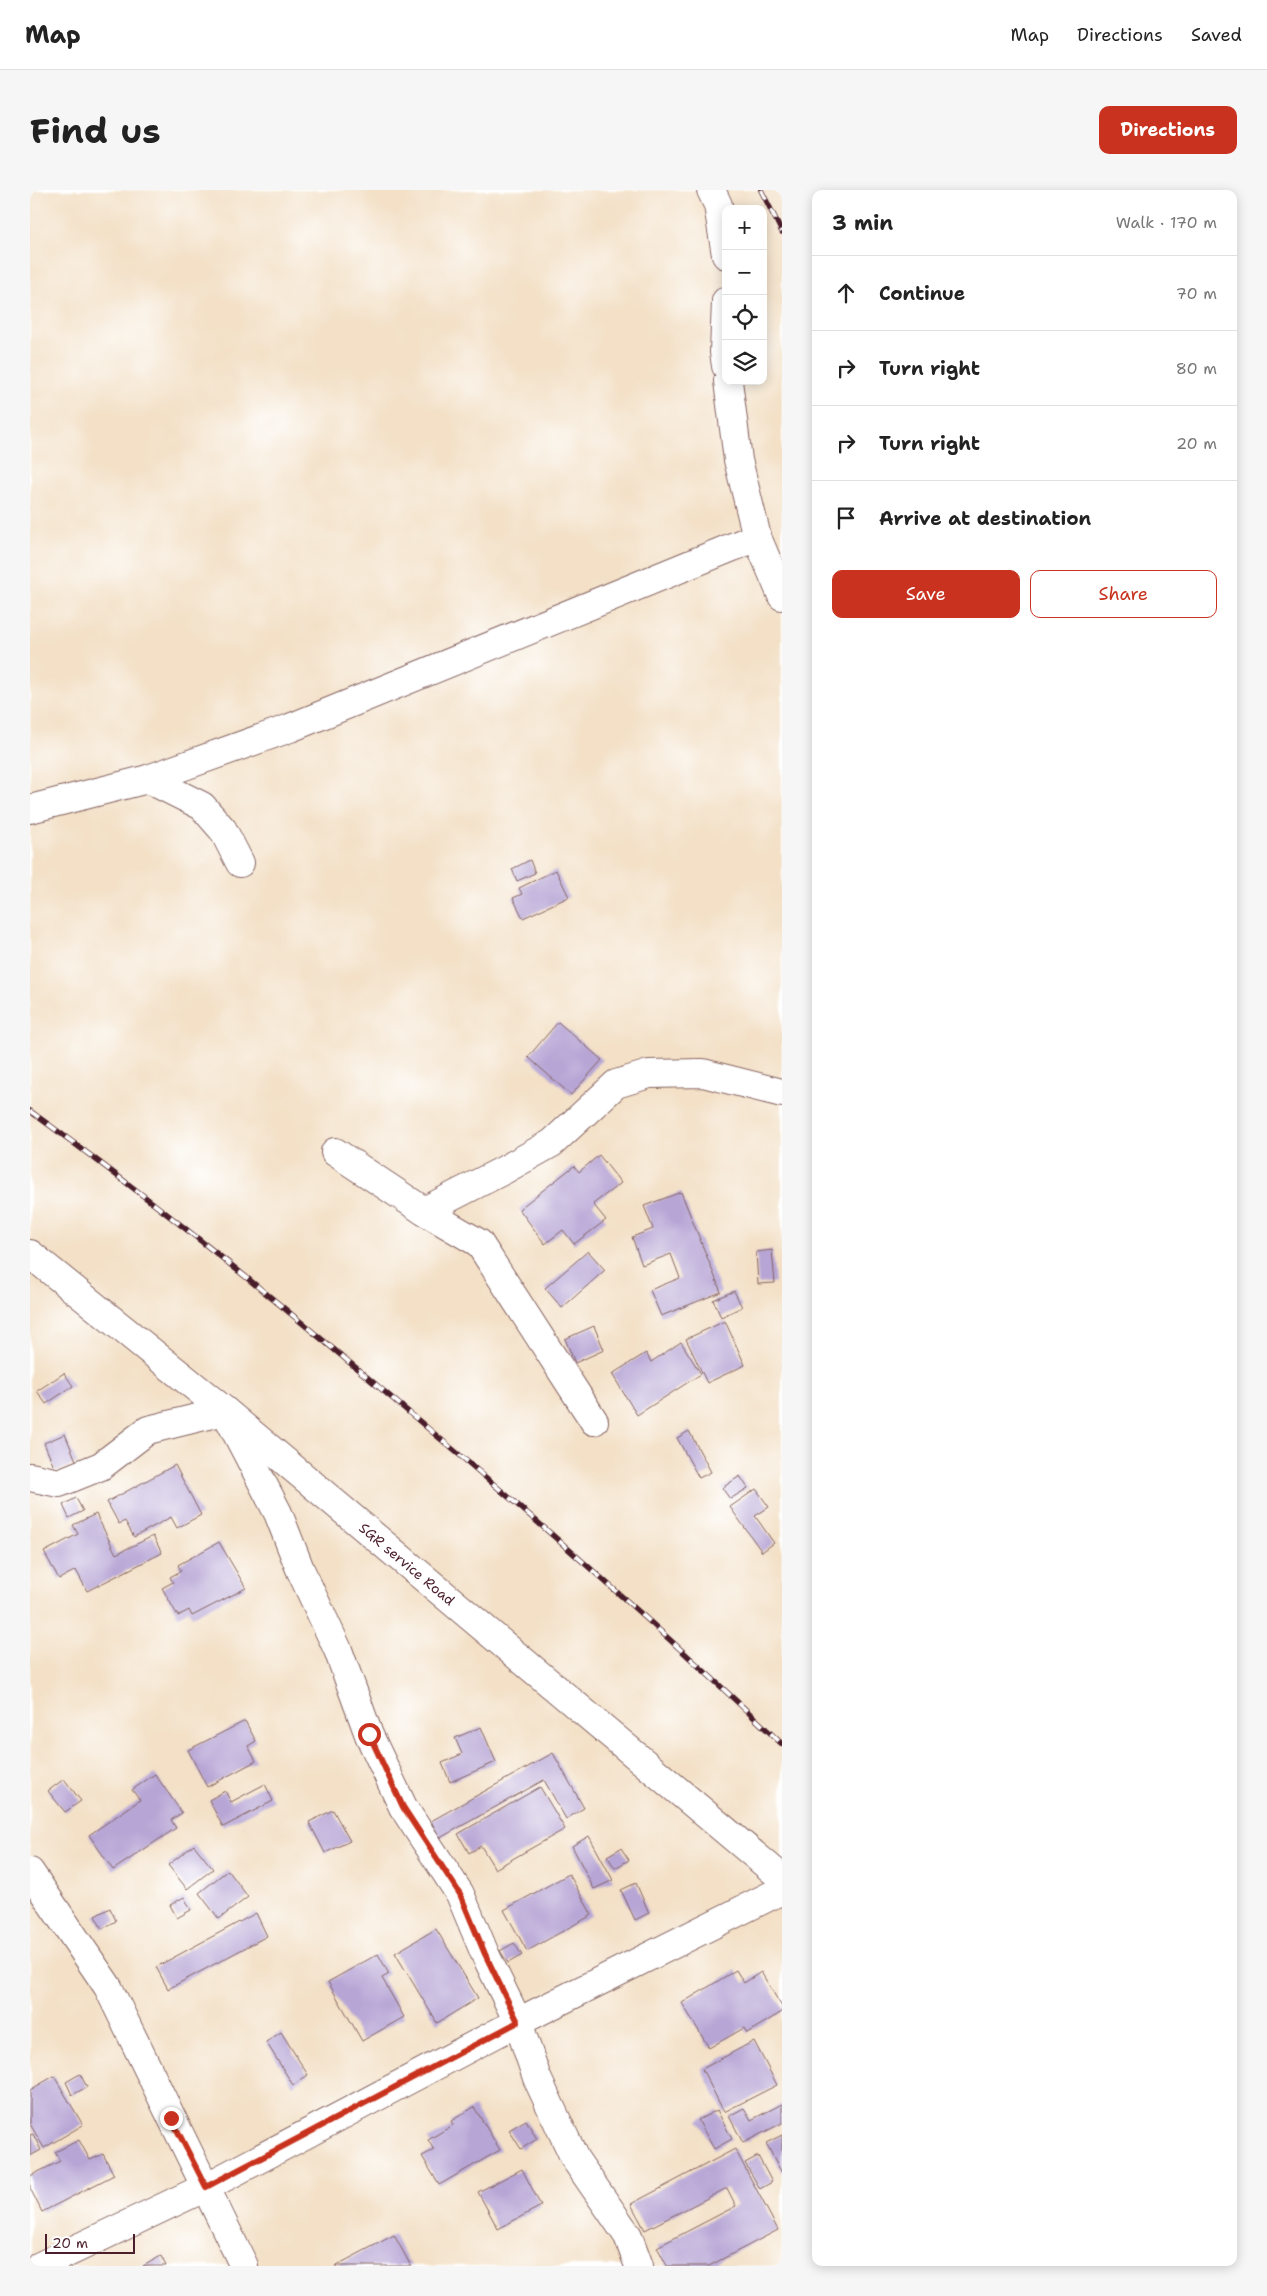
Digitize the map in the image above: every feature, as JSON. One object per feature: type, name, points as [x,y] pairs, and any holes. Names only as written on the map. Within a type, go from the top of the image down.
[{"type":"street","points":[[712,190],[718,205],[725,250]]},
{"type":"street","points":[[729,385],[738,460],[757,537],[782,596]]},
{"type":"street","points":[[30,809],[148,779],[290,728],[757,537]]},
{"type":"street","points":[[148,779],[202,806],[223,830],[240,862]]},
{"type":"street","points":[[424,1211],[552,1143],[616,1084],[649,1074],[703,1073],[782,1093]]},
{"type":"street","points":[[335,1152],[424,1211],[479,1243],[594,1421]]},
{"type":"street","name":"SGR service Road","points":[[30,1254],[225,1411],[782,1878]]},
{"type":"street","points":[[30,1477],[58,1483],[101,1466],[148,1430],[225,1411],[278,1513],[300,1569],[338,1650],[369,1734],[403,1807],[460,1894],[485,1954],[518,2022],[537,2078],[575,2158],[628,2236],[639,2266]]},
{"type":"street","points":[[30,1872],[108,1987],[244,2266]]},
{"type":"street","points":[[40,2266],[206,2187],[518,2022],[782,1890]]},
{"type":"building","points":[[530,860],[535,873],[517,881],[512,869]]},
{"type":"building","points":[[556,870],[569,897],[523,918],[513,898],[522,894],[519,888]]},
{"type":"building","points":[[558,1022],[602,1060],[571,1095],[528,1057]]},
{"type":"building","points":[[599,1155],[621,1183],[593,1204],[606,1220],[574,1244],[563,1230],[545,1244],[519,1209],[574,1166],[579,1172]]},
{"type":"building","points":[[681,1192],[721,1292],[661,1316],[650,1290],[680,1278],[671,1254],[642,1265],[632,1237],[653,1229],[644,1206]]},
{"type":"building","points":[[772,1250],[775,1283],[758,1284],[756,1252]]},
{"type":"building","points":[[588,1251],[605,1270],[562,1308],[545,1288]]},
{"type":"building","points":[[734,1291],[742,1307],[721,1317],[713,1300]]},
{"type":"building","points":[[725,1321],[745,1365],[707,1383],[686,1339]]},
{"type":"building","points":[[594,1326],[604,1350],[575,1363],[565,1339]]},
{"type":"building","points":[[681,1342],[701,1374],[637,1415],[612,1374],[646,1353],[651,1362]]},
{"type":"building","points":[[64,1373],[73,1386],[46,1404],[37,1391]]},
{"type":"building","points":[[689,1431],[711,1472],[699,1478],[677,1438]]},
{"type":"building","points":[[65,1434],[77,1463],[56,1472],[44,1443]]},
{"type":"building","points":[[175,1465],[201,1515],[177,1528],[171,1517],[134,1537],[125,1521],[119,1524],[107,1502]]},
{"type":"building","points":[[740,1476],[748,1488],[730,1499],[722,1488]]},
{"type":"building","points":[[756,1489],[769,1507],[755,1516],[774,1543],[762,1552],[730,1507]]},
{"type":"building","points":[[76,1498],[83,1511],[69,1518],[63,1505]]},
{"type":"building","points":[[96,1514],[116,1554],[153,1536],[162,1553],[87,1591],[76,1570],[59,1579],[44,1552],[78,1534],[73,1525]]},
{"type":"building","points":[[219,1542],[246,1588],[192,1616],[189,1610],[178,1616],[162,1588],[173,1582],[170,1577],[181,1571],[178,1565]]},
{"type":"building","points":[[245,1721],[256,1741],[248,1746],[256,1761],[207,1787],[188,1750]]},
{"type":"building","points":[[481,1727],[496,1762],[450,1782],[442,1763],[462,1754],[455,1738]]},
{"type":"building","points":[[553,1753],[584,1808],[566,1819],[544,1780],[440,1838],[431,1821]]},
{"type":"building","points":[[155,1774],[182,1813],[171,1820],[176,1828],[113,1870],[89,1835],[140,1800],[132,1790]]},
{"type":"building","points":[[64,1779],[81,1801],[65,1812],[48,1791]]},
{"type":"building","points":[[265,1784],[273,1801],[223,1827],[209,1800],[225,1791],[231,1802]]},
{"type":"building","points":[[540,1787],[565,1829],[495,1869],[481,1846],[469,1853],[458,1834]]},
{"type":"building","points":[[333,1810],[350,1841],[325,1853],[309,1822]]},
{"type":"building","points":[[589,1836],[613,1880],[594,1889],[572,1846]]},
{"type":"building","points":[[194,1845],[213,1869],[187,1889],[168,1865]]},
{"type":"building","points":[[621,1848],[629,1860],[615,1868],[607,1856]]},
{"type":"building","points":[[228,1870],[248,1897],[219,1919],[199,1893]]},
{"type":"building","points":[[569,1874],[592,1915],[527,1951],[504,1910]]},
{"type":"building","points":[[636,1883],[649,1913],[635,1920],[621,1890]]},
{"type":"building","points":[[184,1897],[191,1910],[177,1918],[170,1905]]},
{"type":"building","points":[[110,1908],[116,1921],[102,1929],[95,1916]]},
{"type":"building","points":[[256,1913],[267,1936],[168,1989],[156,1967]]},
{"type":"building","points":[[436,1929],[478,1998],[437,2023],[395,1953]]},
{"type":"building","points":[[514,1943],[522,1955],[508,1963],[500,1951]]},
{"type":"building","points":[[378,1954],[389,1974],[382,1978],[404,2017],[362,2041],[328,1982]]},
{"type":"building","points":[[736,1970],[744,1983],[761,1972],[782,2007],[782,2012],[747,2033],[744,2028],[709,2048],[682,2003]]},
{"type":"building","points":[[281,2032],[308,2075],[293,2085],[266,2042]]},
{"type":"building","points":[[754,2041],[777,2085],[724,2112],[702,2069]]},
{"type":"building","points":[[80,2074],[87,2087],[72,2095],[66,2082]]},
{"type":"building","points":[[54,2076],[83,2125],[44,2148],[30,2124],[30,2090]]},
{"type":"building","points":[[782,2104],[782,2123],[743,2143],[729,2116],[744,2108],[751,2120]]},
{"type":"building","points":[[474,2107],[500,2150],[439,2185],[422,2156],[434,2150],[428,2140],[453,2125],[451,2121]]},
{"type":"building","points":[[717,2110],[732,2139],[714,2149],[698,2120]]},
{"type":"building","points":[[526,2120],[537,2139],[521,2149],[509,2130]]},
{"type":"building","points":[[33,2134],[41,2150],[30,2156],[30,2135]]},
{"type":"building","points":[[782,2135],[782,2173],[766,2143]]},
{"type":"building","points":[[79,2140],[90,2160],[103,2154],[114,2175],[42,2212],[30,2188],[30,2176],[60,2161],[55,2152]]},
{"type":"building","points":[[735,2149],[778,2230],[709,2266],[667,2266],[657,2247],[736,2206],[727,2188],[645,2230],[631,2204]]},
{"type":"building","points":[[758,2156],[772,2182],[760,2189],[745,2163]]},
{"type":"building","points":[[522,2169],[541,2206],[498,2229],[478,2192]]},
{"type":"building","points":[[394,2235],[411,2266],[335,2266]]},
{"type":"building","points":[[161,2256],[166,2266],[143,2266]]},
{"type":"railway","points":[[761,190],[782,232]]},
{"type":"railway","points":[[30,1111],[126,1182],[220,1256],[405,1409],[596,1574],[782,1744]]},
{"type":"route","points":[[171,2118],[206,2187],[518,2022],[485,1954],[460,1894],[403,1807],[369,1734]]}]
